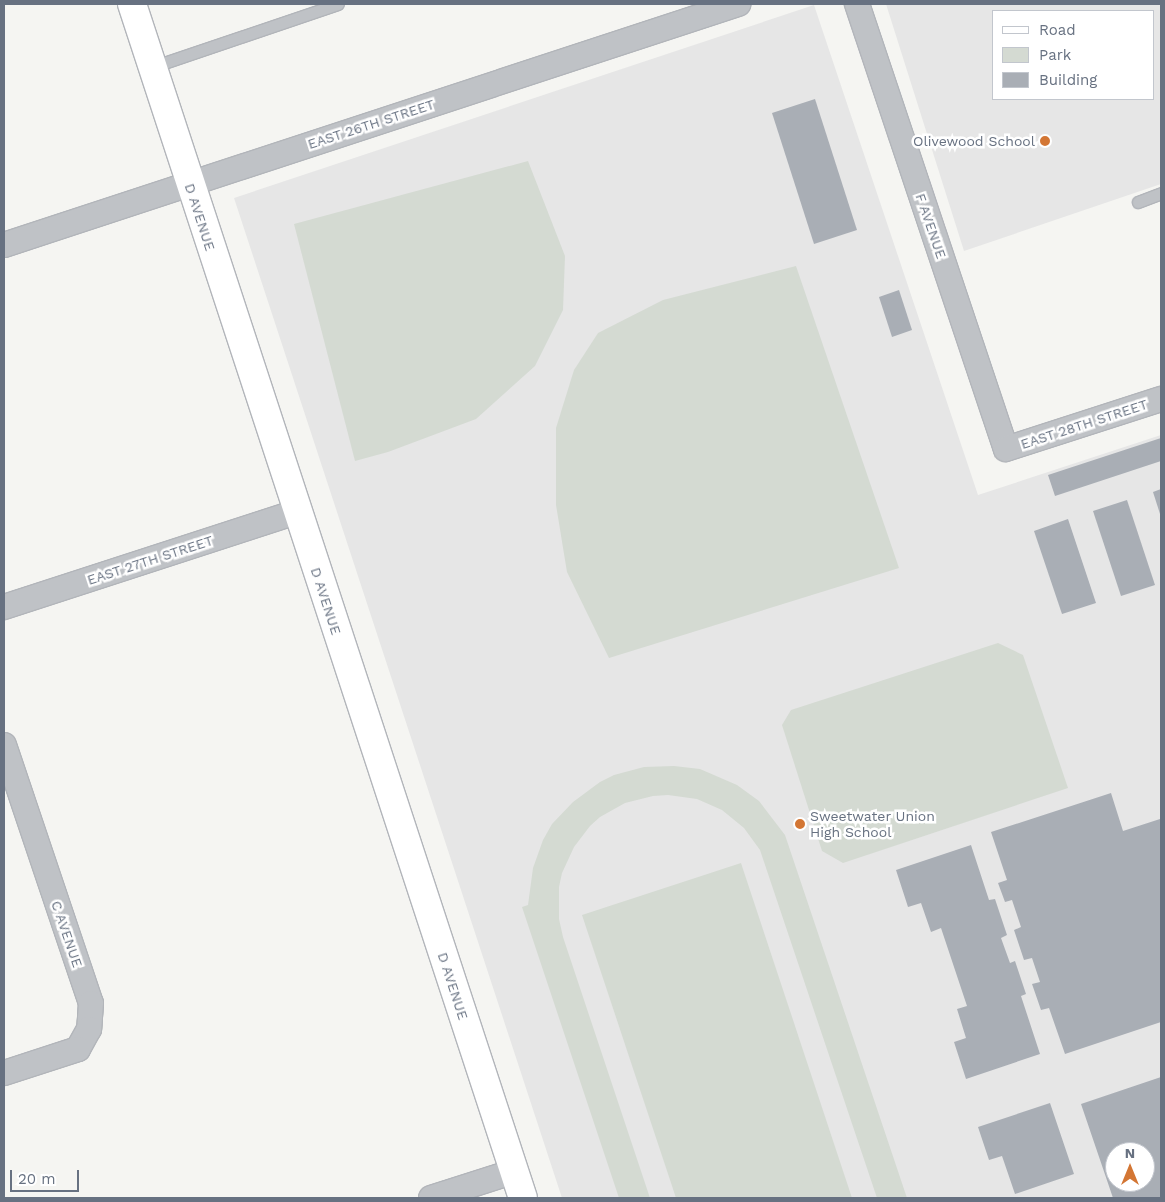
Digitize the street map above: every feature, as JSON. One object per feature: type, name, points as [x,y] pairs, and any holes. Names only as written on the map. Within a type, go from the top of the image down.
[{"type":"street","name":"D AVENUE","points":[[132,4],[297,512],[524,1198]]},
{"type":"street","name":"EAST 26TH STREET","points":[[4,245],[738,4]]},
{"type":"street","name":"F AVENUE","points":[[856,4],[1006,448]]},
{"type":"street","name":"EAST 28TH STREET","points":[[1006,448],[1161,399]]},
{"type":"street","name":"EAST 27TH STREET","points":[[4,607],[297,512]]},
{"type":"street","name":"C AVENUE","points":[[4,745],[91,1003],[89,1029],[78,1049],[4,1073]]},
{"type":"street","points":[[431,1198],[515,1171]]},
{"type":"lane","points":[[152,67],[338,4]]},
{"type":"lane","points":[[1138,202],[1161,193]]},
{"type":"shaded area","name":"Olivewood School","points":[[886,4],[1161,4],[1161,184],[964,251]]},
{"type":"shaded area","name":"Sweetwater Union High School","points":[[814,5],[978,495],[1161,435],[1161,1198],[562,1198],[234,198]]},
{"type":"green space","points":[[528,161],[565,256],[563,310],[535,366],[476,419],[388,452],[355,461],[294,224]]},
{"type":"green space","points":[[796,266],[899,568],[609,658],[567,572],[556,505],[556,428],[574,370],[598,333],[663,300]]},
{"type":"green space","points":[[998,643],[1023,655],[1068,788],[843,863],[822,851],[782,725],[791,710]]},
{"type":"green space","points":[[674,766],[700,769],[737,785],[759,801],[785,835],[907,1198],[877,1198],[760,850],[744,828],[722,810],[697,799],[668,795],[653,796],[625,803],[600,817],[590,826],[574,847],[562,873],[559,887],[559,919],[563,937],[650,1198],[619,1198],[522,907],[528,905],[533,868],[543,840],[552,824],[573,802],[600,782],[614,775],[644,767]]},
{"type":"green space","points":[[741,863],[852,1198],[676,1198],[582,915]]},
{"type":"building","points":[[815,99],[857,230],[814,244],[772,113]]},
{"type":"building","points":[[899,290],[912,330],[892,337],[879,297]]},
{"type":"building","points":[[1161,438],[1161,461],[1055,496],[1048,475]]},
{"type":"building","points":[[1161,489],[1161,517],[1153,492]]},
{"type":"building","points":[[1127,500],[1155,585],[1121,596],[1093,511]]},
{"type":"building","points":[[1068,519],[1096,603],[1062,614],[1034,531]]},
{"type":"building","points":[[1111,793],[1123,831],[1161,820],[1161,1022],[1065,1054],[1049,1008],[1041,1010],[1032,984],[1040,982],[1032,958],[1024,960],[1014,930],[1021,927],[1012,900],[1005,902],[998,883],[1007,880],[991,832]]},
{"type":"building","points":[[971,845],[989,900],[995,899],[1007,935],[1001,938],[1010,963],[1015,961],[1026,994],[1021,996],[1040,1054],[966,1079],[954,1042],[966,1038],[957,1009],[967,1006],[941,928],[931,932],[921,903],[908,907],[896,870]]},
{"type":"building","points":[[1161,1077],[1161,1198],[1113,1198],[1111,1192],[1155,1192],[1155,1142],[1105,1142],[1105,1174],[1081,1104]]},
{"type":"building","points":[[1050,1103],[1074,1174],[1015,1194],[1002,1156],[989,1160],[978,1127]]},
{"type":"place","name":"Olivewood School","points":[[1045,141]]},
{"type":"place","name":"Sweetwater Union High School","points":[[800,824]]}]
